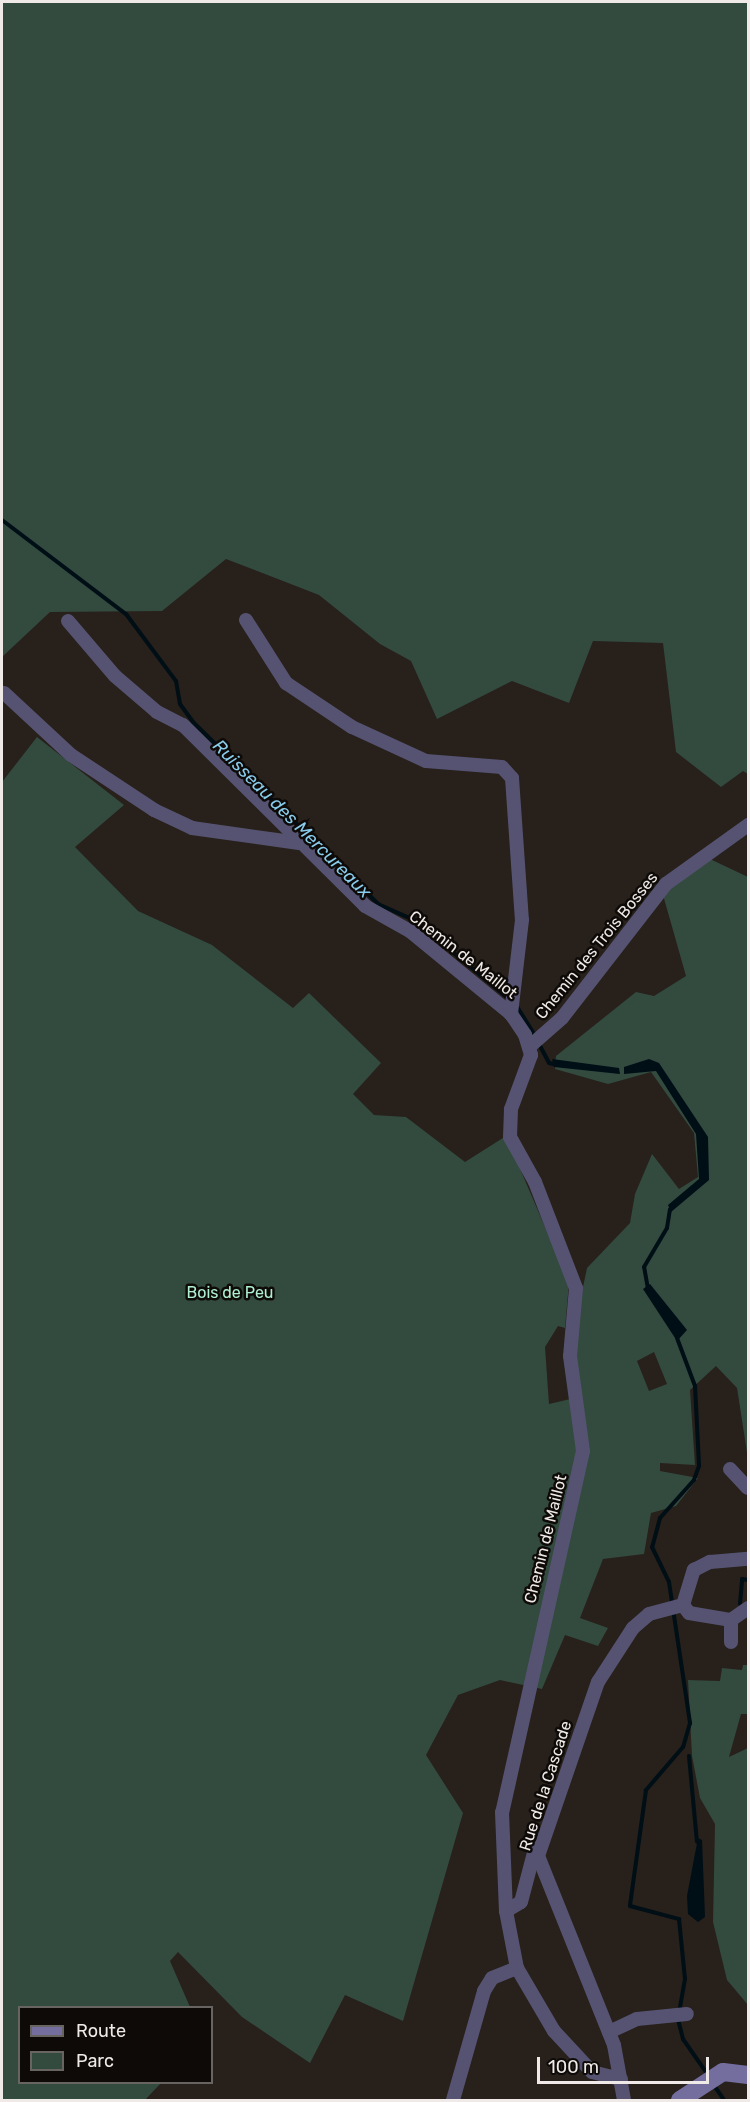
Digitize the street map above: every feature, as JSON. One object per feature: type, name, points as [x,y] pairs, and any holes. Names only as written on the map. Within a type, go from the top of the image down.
[{"type":"street","points":[[246,620],[286,684],[352,727],[426,761],[502,767],[512,778],[522,920],[513,1007]]},
{"type":"street","name":"Chemin de Maillot","points":[[68,621],[115,676],[157,712],[183,725],[299,843],[365,906],[410,931],[513,1007],[535,1043],[511,1109],[510,1137],[535,1182],[576,1288],[570,1356],[583,1451],[502,1812],[506,1911],[517,1968],[575,2059],[609,2080],[621,2079]]},
{"type":"street","points":[[4,693],[71,755],[154,810],[192,828],[299,843]]},
{"type":"street","name":"Chemin des Trois Bosses","points":[[535,1043],[666,884],[748,825]]},
{"type":"street","points":[[730,1469],[748,1488]]},
{"type":"street","points":[[748,1559],[710,1562],[694,1570],[675,1607],[688,1613],[730,1620],[748,1608]]},
{"type":"street","name":"Rue de la Cascade","points":[[624,2100],[609,2032],[538,1865],[541,1844],[598,1682],[633,1628],[675,1607]]},
{"type":"street","points":[[730,1620],[731,1642]]},
{"type":"street","points":[[506,1911],[521,1902],[530,1855],[541,1844]]},
{"type":"street","points":[[453,2100],[484,1991],[492,1978],[517,1968]]},
{"type":"street","points":[[609,2032],[637,2019],[680,2014]]},
{"type":"street","points":[[680,2100],[699,2087],[729,2072],[748,2075]]},
{"type":"green space","points":[[2,2],[748,2],[748,774],[743,771],[721,787],[676,752],[663,643],[593,641],[569,703],[512,681],[437,719],[411,661],[380,644],[319,595],[226,559],[162,611],[50,612],[2,657]]},
{"type":"green space","name":"Bois de Peu","points":[[37,737],[124,805],[75,847],[138,911],[212,945],[293,1008],[309,993],[381,1063],[353,1094],[374,1115],[406,1117],[465,1162],[506,1136],[569,1283],[565,1328],[558,1326],[545,1347],[549,1404],[579,1397],[574,1330],[587,1268],[630,1223],[635,1194],[652,1154],[679,1189],[698,1177],[694,1133],[651,1072],[608,1084],[555,1069],[556,1056],[636,992],[654,996],[686,976],[663,895],[710,859],[748,877],[748,1459],[737,1388],[716,1366],[690,1390],[695,1465],[660,1463],[660,1471],[698,1478],[676,1506],[651,1513],[644,1554],[603,1559],[580,1618],[608,1628],[598,1646],[565,1635],[542,1689],[500,1680],[458,1695],[426,1755],[463,1813],[403,2021],[345,1995],[310,2063],[242,2017],[178,1952],[170,1961],[190,2006],[18,2006],[18,2084],[160,2084],[145,2100],[2,2100],[2,782]],"holes":[[[654,1352],[667,1384],[649,1391],[637,1361]]]},
{"type":"green space","points":[[743,1665],[748,1665],[748,1714],[741,1714],[729,1757],[748,1748],[748,2005],[727,1980],[713,1922],[715,1824],[700,1798],[692,1756],[688,1680],[720,1681],[722,1668],[742,1670]]},
{"type":"shaded area","points":[[552,1059],[619,1068],[620,1074],[554,1067]]},
{"type":"shaded area","points":[[649,1059],[659,1063],[708,1137],[709,1180],[671,1212],[668,1205],[699,1179],[696,1134],[656,1071],[624,1074],[624,1067]]},
{"type":"shaded area","points":[[650,1284],[687,1330],[677,1341],[643,1289]]},
{"type":"shaded area","points":[[698,1838],[702,1840],[705,1917],[698,1922],[688,1914],[687,1896]]},
{"type":"waterway","name":"Ruisseau des Mercureaux","points":[[2,520],[126,614],[176,681],[180,704],[193,722],[378,904],[414,920],[508,998]]},
{"type":"waterway","name":"Ruisseau des Mercureaux","points":[[516,1005],[536,1037]]},
{"type":"waterway","name":"Ruisseau des Mercureaux","points":[[539,1044],[549,1063],[558,1065]]},
{"type":"waterway","name":"Ruisseau des Mercureaux","points":[[648,1289],[644,1267],[667,1228],[670,1209]]},
{"type":"waterway","name":"Ruisseau des Mercureaux","points":[[677,1338],[695,1386],[699,1466],[694,1480],[660,1518],[652,1547],[669,1582],[690,1723],[683,1747],[646,1790],[630,1906],[679,1919],[685,1979],[679,2012]]},
{"type":"waterway","points":[[740,1604],[742,1579],[748,1580]]},
{"type":"waterway","points":[[689,1756],[697,1842]]},
{"type":"waterway","name":"Ruisseau des Mercureaux","points":[[678,2019],[683,2039],[708,2075]]},
{"type":"waterway","name":"Ruisseau des Mercureaux","points":[[713,2084],[724,2100]]}]
